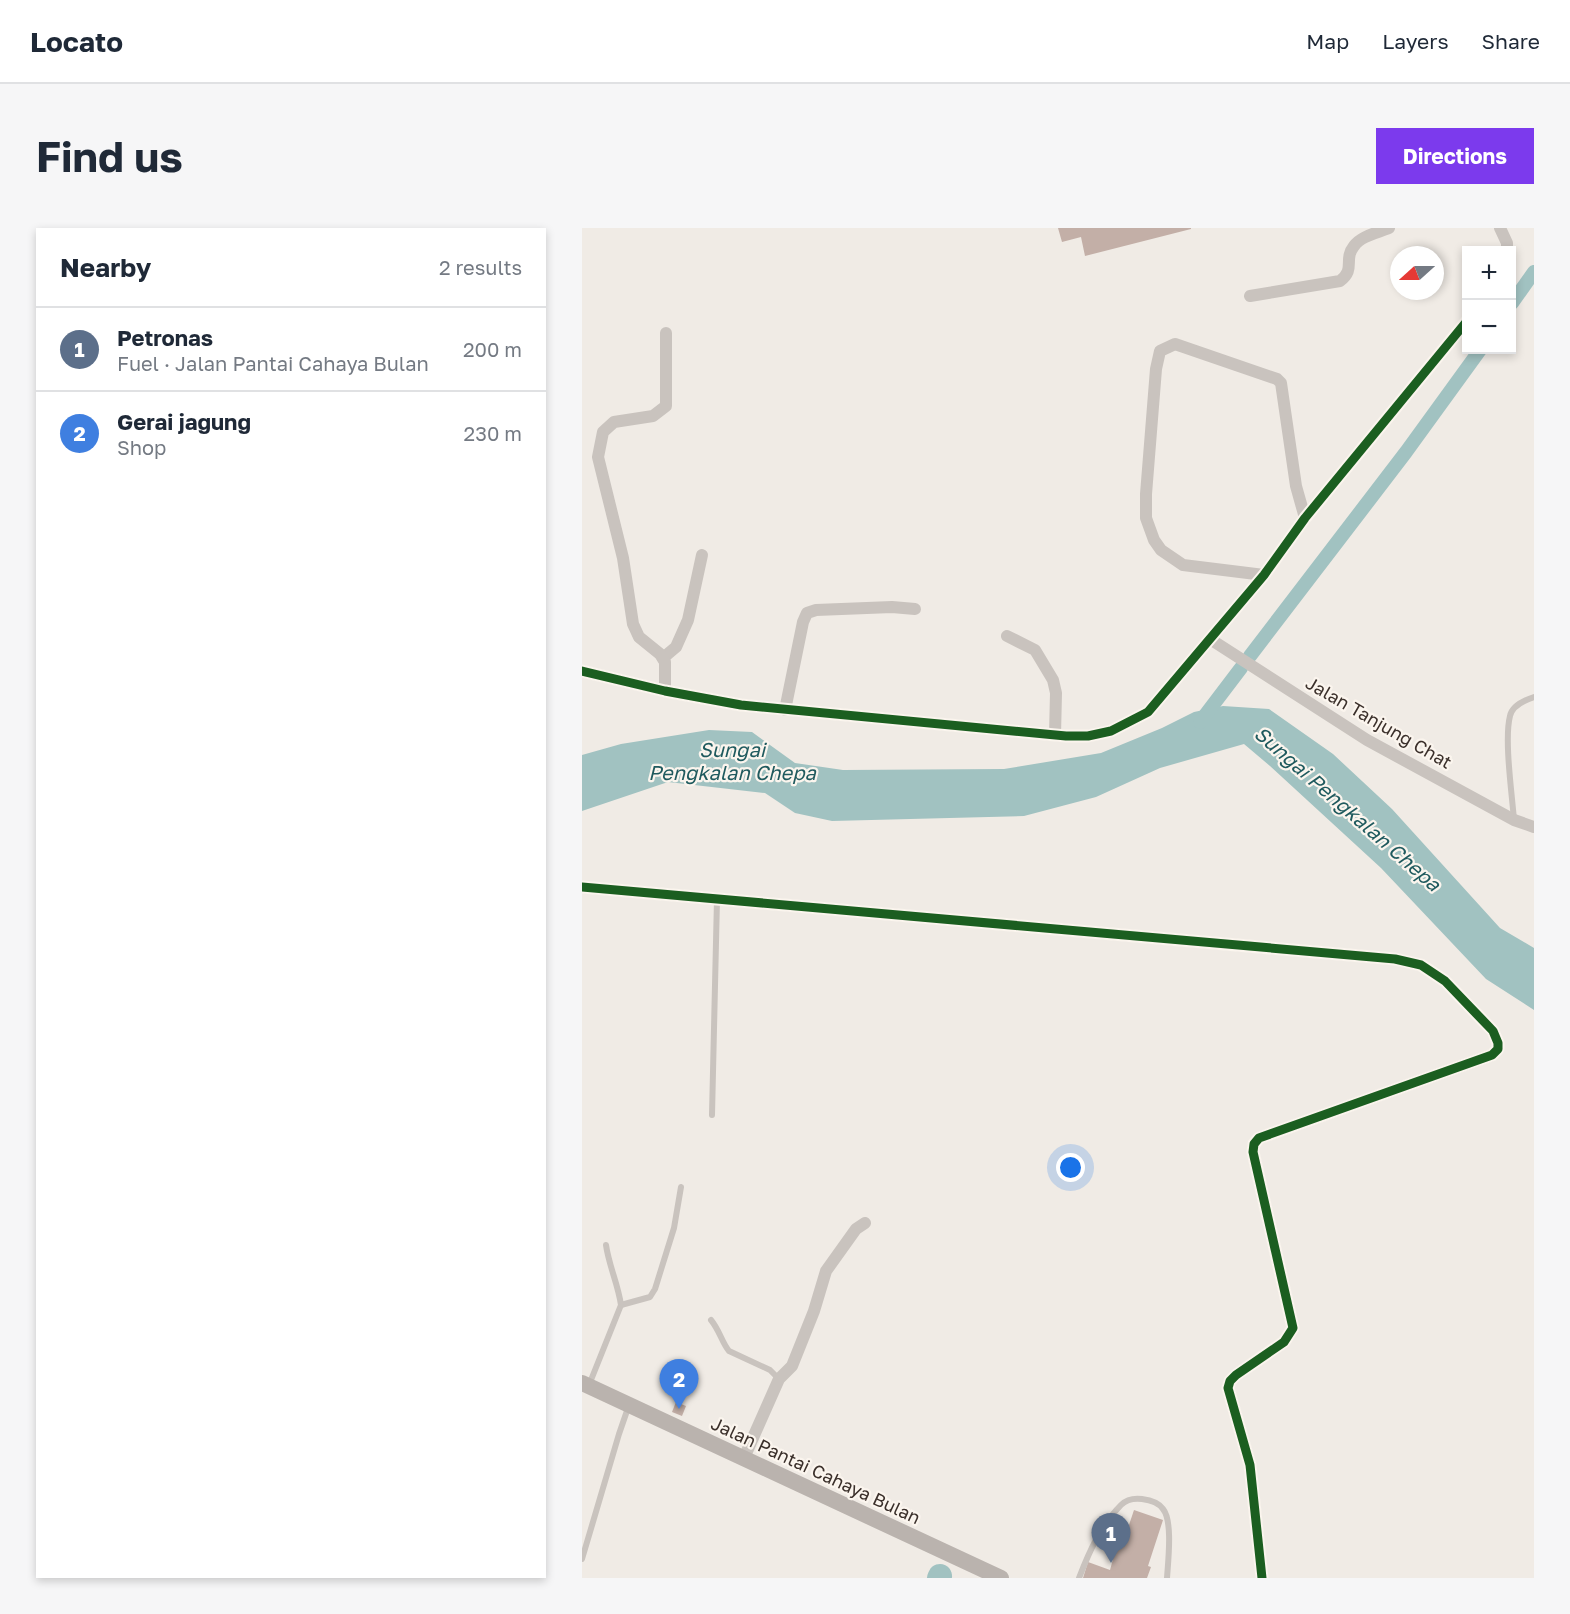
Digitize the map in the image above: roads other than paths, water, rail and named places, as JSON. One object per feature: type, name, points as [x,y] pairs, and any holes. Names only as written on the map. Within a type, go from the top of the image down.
[{"type":"main road","name":"Jalan Pantai Cahaya Bulan","points":[[585,1384],[1001,1578]]},
{"type":"street","points":[[1250,296],[1340,281],[1350,269],[1349,258],[1353,247],[1363,238],[1389,228]]},
{"type":"street","points":[[1500,228],[1507,246]]},
{"type":"street","points":[[582,672],[734,704],[785,710],[1055,735],[1088,736],[1111,731],[1148,712],[1264,575],[1305,518],[1462,327]]},
{"type":"street","points":[[665,691],[663,658],[635,631],[623,558],[598,457],[603,432],[614,422],[653,416],[666,406],[666,333]]},
{"type":"street","points":[[1264,575],[1183,565],[1161,550],[1154,540],[1146,518],[1146,494],[1156,369],[1160,351],[1176,344],[1277,379],[1281,383],[1296,486],[1305,518]]},
{"type":"street","points":[[663,658],[676,647],[688,620],[702,555]]},
{"type":"street","points":[[785,710],[803,622],[807,613],[816,610],[892,607],[915,609]]},
{"type":"street","points":[[1007,636],[1035,650],[1053,680],[1056,693],[1055,735]]},
{"type":"street","name":"Jalan Tanjung Chat","points":[[1210,639],[1368,740],[1514,820],[1534,827]]},
{"type":"street","points":[[582,887],[1395,959],[1420,965],[1445,981],[1493,1031],[1498,1049],[1492,1055],[1259,1138],[1254,1144],[1253,1152],[1293,1328],[1284,1342],[1236,1375],[1230,1381],[1228,1388],[1250,1465],[1262,1578]]},
{"type":"street","points":[[744,1458],[779,1379],[792,1366],[814,1311],[826,1271],[856,1229],[866,1223]]},
{"type":"lane","points":[[1514,820],[1508,742],[1510,715],[1522,701],[1534,697]]},
{"type":"lane","points":[[712,1115],[717,899]]},
{"type":"lane","points":[[621,1305],[650,1297],[655,1289],[674,1228],[681,1187]]},
{"type":"lane","points":[[585,1384],[621,1305],[606,1245]]},
{"type":"lane","points":[[711,1320],[718,1328],[729,1351],[770,1370],[779,1379]]},
{"type":"lane","points":[[582,1559],[619,1434],[630,1405]]},
{"type":"lane","points":[[1079,1578],[1099,1534],[1121,1505],[1135,1498],[1157,1503],[1167,1516],[1169,1535],[1167,1578]]},
{"type":"water","name":"Sungai Pengkalan Chepa","points":[[1223,706],[1269,709],[1333,754],[1392,809],[1500,928],[1534,948],[1534,1010],[1486,979],[1381,868],[1244,744],[1160,768],[1096,797],[1024,816],[832,821],[795,813],[765,793],[668,782],[582,811],[582,755],[621,744],[709,730],[752,732],[795,763],[843,770],[1004,769],[1101,753],[1194,712]]},
{"type":"waterway","points":[[1514,300],[1534,272]]},
{"type":"waterway","points":[[1250,656],[1406,452],[1477,354]]},
{"type":"waterway","points":[[1200,722],[1241,668]]},
{"type":"place","name":"Gerai jagung","points":[[679,1409]]},
{"type":"place","name":"Petronas","points":[[1111,1563]]}]
